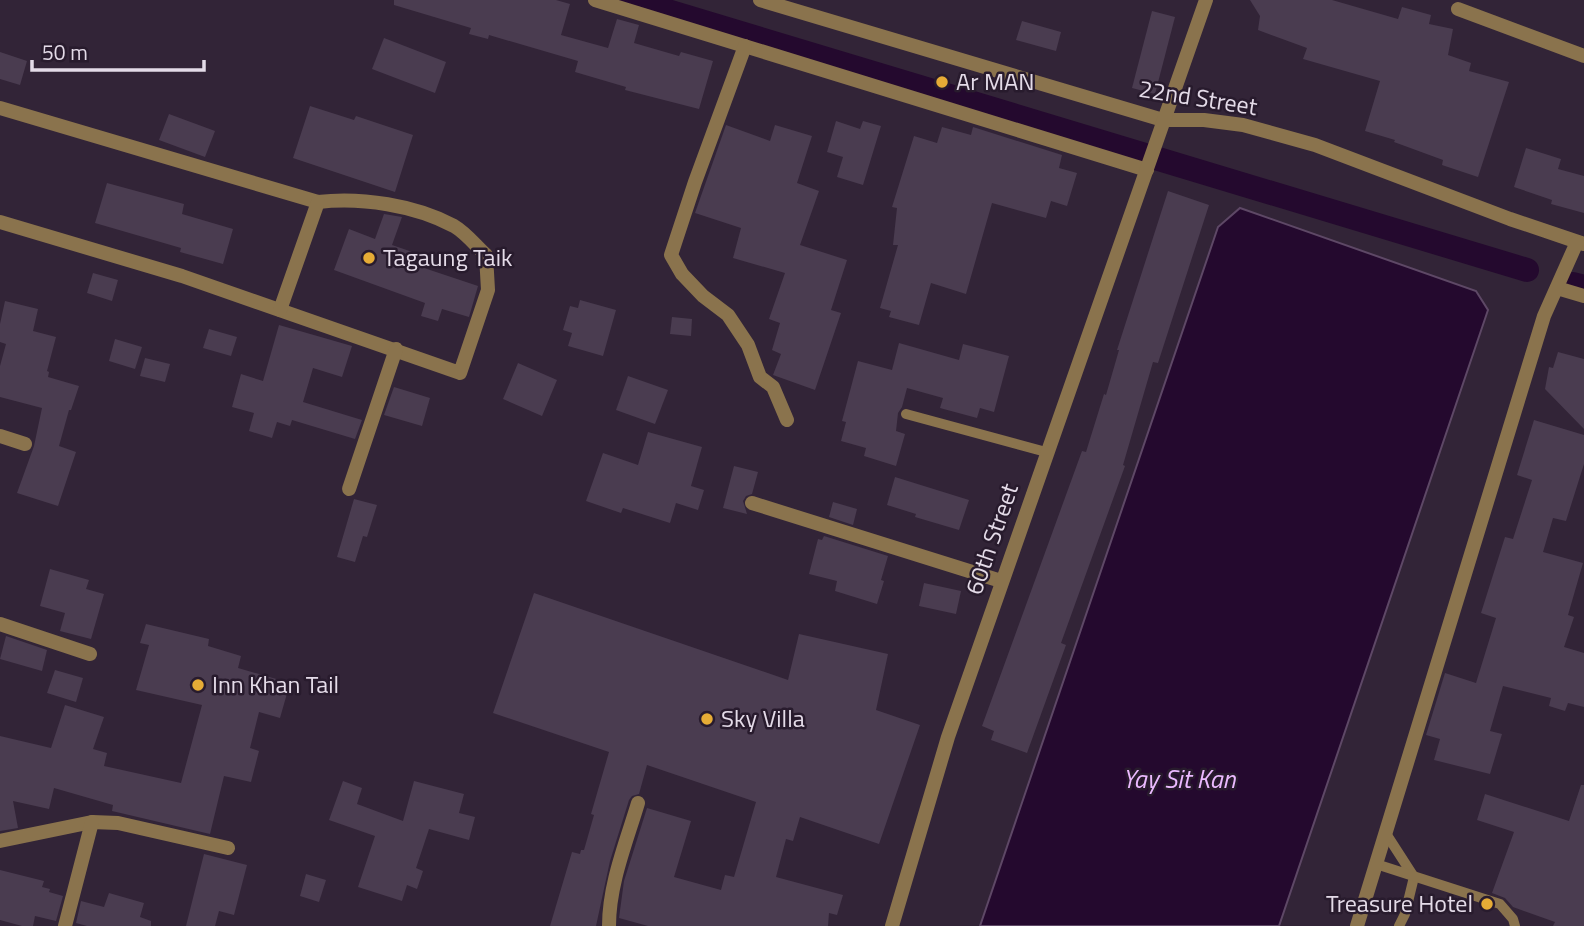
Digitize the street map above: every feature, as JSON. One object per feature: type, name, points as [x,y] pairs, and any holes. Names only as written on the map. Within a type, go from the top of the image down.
[{"type":"street","points":[[595,0],[1148,167]]},
{"type":"street","name":"22nd Street","points":[[760,0],[1161,126],[1204,120],[1243,125],[1315,145],[1580,243]]},
{"type":"street","points":[[1161,126],[1206,0]]},
{"type":"street","points":[[1458,9],[1584,56]]},
{"type":"street","points":[[745,46],[671,255],[703,296],[728,315],[748,345],[760,377],[773,387],[787,420]]},
{"type":"street","points":[[0,108],[318,202],[342,199],[403,207],[455,227],[486,255],[488,290],[460,373],[182,276],[0,222]]},
{"type":"street","name":"60th Street","points":[[892,926],[948,737],[1161,126]]},
{"type":"street","points":[[280,310],[318,202]]},
{"type":"street","points":[[1357,926],[1544,316],[1580,243]]},
{"type":"street","points":[[1557,288],[1584,296]]},
{"type":"street","points":[[349,489],[396,349]]},
{"type":"street","points":[[0,436],[25,444]]},
{"type":"street","points":[[752,503],[1001,581]]},
{"type":"street","points":[[0,624],[90,654]]},
{"type":"street","points":[[609,926],[613,888],[638,803]]},
{"type":"street","points":[[0,841],[92,822],[129,825],[228,848]]},
{"type":"street","points":[[65,926],[92,822]]},
{"type":"lane","points":[[906,414],[1046,452]]},
{"type":"lane","points":[[1385,832],[1414,877],[1405,914],[1399,926]]},
{"type":"lane","points":[[1376,864],[1500,904],[1513,919],[1515,926]]},
{"type":"water","name":"Yay Sit Kan","points":[[1240,208],[1476,291],[1488,310],[1279,926],[980,926],[1218,227]]},
{"type":"building","points":[[394,0],[556,0],[570,4],[561,35],[608,48],[617,19],[639,25],[634,43],[679,56],[681,52],[713,61],[699,109],[625,90],[626,87],[575,72],[578,61],[489,35],[488,39],[469,34],[471,28],[394,5]]},
{"type":"building","points":[[1250,0],[1332,0],[1398,19],[1402,7],[1431,15],[1429,24],[1453,29],[1448,55],[1471,63],[1469,71],[1509,82],[1478,177],[1442,165],[1443,160],[1394,142],[1395,140],[1365,131],[1380,81],[1303,59],[1307,48],[1258,30],[1260,16]]},
{"type":"building","points":[[1152,11],[1175,17],[1155,94],[1132,88]]},
{"type":"building","points":[[1022,21],[1061,32],[1056,51],[1016,40]]},
{"type":"building","points":[[384,38],[446,62],[435,93],[372,69]]},
{"type":"building","points":[[0,52],[27,61],[20,85],[0,79]]},
{"type":"building","points":[[310,106],[354,120],[356,116],[413,135],[395,192],[293,158]]},
{"type":"building","points":[[169,114],[215,131],[205,157],[159,140]]},
{"type":"building","points":[[836,121],[860,129],[863,121],[881,126],[863,185],[837,177],[843,157],[827,152]]},
{"type":"building","points":[[726,125],[770,141],[775,125],[812,136],[797,183],[819,191],[800,245],[847,260],[831,310],[841,313],[815,390],[773,375],[781,354],[772,350],[780,323],[769,319],[785,273],[733,258],[741,228],[695,213]]},
{"type":"building","points":[[942,127],[971,135],[973,127],[1062,155],[1059,168],[1077,173],[1067,206],[1051,201],[1046,218],[992,203],[966,294],[931,283],[919,325],[889,317],[891,311],[880,308],[898,245],[893,245],[897,208],[892,207],[914,136],[937,143]]},
{"type":"building","points":[[1526,148],[1561,159],[1558,169],[1584,176],[1584,213],[1551,204],[1552,200],[1514,187]]},
{"type":"building","points":[[107,183],[184,204],[182,214],[233,229],[223,264],[180,252],[181,248],[95,223]]},
{"type":"building","points":[[1168,191],[1209,205],[1158,363],[1153,362],[1123,465],[1125,466],[1061,643],[1066,645],[1027,753],[991,740],[994,731],[982,726],[1082,451],[1086,452],[1104,394],[1106,395],[1117,350]]},
{"type":"building","points":[[384,214],[402,217],[392,245],[427,257],[424,268],[478,286],[469,317],[442,309],[438,321],[421,316],[425,303],[334,270],[349,229],[375,239]]},
{"type":"building","points":[[93,273],[118,280],[112,301],[87,293]]},
{"type":"building","points":[[580,300],[616,310],[603,356],[568,346],[572,333],[563,330],[570,306],[578,308]]},
{"type":"building","points":[[5,301],[38,309],[33,331],[56,337],[47,371],[48,377],[79,386],[59,446],[76,452],[58,506],[17,493],[34,446],[42,408],[0,397],[0,366],[6,344],[0,342],[0,324]]},
{"type":"building","points":[[672,317],[692,319],[691,336],[670,334]]},
{"type":"building","points":[[279,325],[352,346],[342,377],[313,368],[303,402],[362,420],[355,439],[292,420],[290,426],[277,422],[272,438],[249,431],[254,413],[232,407],[241,374],[263,381]]},
{"type":"building","points":[[209,329],[237,337],[231,356],[203,348]]},
{"type":"building","points":[[115,339],[142,347],[135,369],[109,361]]},
{"type":"building","points":[[899,343],[959,360],[963,344],[1009,356],[994,412],[980,408],[977,418],[940,408],[943,398],[907,388],[898,413],[896,431],[905,434],[896,466],[864,456],[866,448],[841,441],[846,422],[842,421],[858,361],[892,370]]},
{"type":"building","points":[[1558,352],[1584,359],[1584,429],[1545,389],[1549,367],[1553,368]]},
{"type":"building","points":[[145,358],[170,364],[165,382],[140,376]]},
{"type":"building","points":[[518,363],[557,380],[542,416],[503,399]]},
{"type":"building","points":[[628,376],[668,390],[655,424],[616,410]]},
{"type":"building","points":[[394,387],[430,398],[422,426],[384,415]]},
{"type":"building","points":[[1534,420],[1584,435],[1584,464],[1566,521],[1553,518],[1543,552],[1583,563],[1568,615],[1574,617],[1564,647],[1584,653],[1584,707],[1568,703],[1565,711],[1549,706],[1551,698],[1503,686],[1490,731],[1502,734],[1490,774],[1434,760],[1440,739],[1426,735],[1445,673],[1476,683],[1496,618],[1481,613],[1505,537],[1513,539],[1532,480],[1517,475]]},
{"type":"building","points":[[648,432],[702,447],[691,486],[704,490],[698,510],[676,503],[670,523],[623,508],[621,513],[586,501],[603,453],[638,465]]},
{"type":"building","points":[[734,466],[758,472],[752,494],[746,496],[743,501],[747,514],[723,508]]},
{"type":"building","points":[[895,477],[969,500],[959,530],[915,517],[916,514],[887,505]]},
{"type":"building","points":[[354,499],[377,505],[367,537],[363,536],[355,562],[337,557]]},
{"type":"building","points":[[833,502],[857,509],[853,525],[829,517]]},
{"type":"building","points":[[824,536],[888,556],[877,604],[835,591],[837,581],[809,574],[818,539],[822,540]]},
{"type":"building","points":[[50,569],[89,580],[86,589],[104,594],[91,639],[60,631],[65,613],[40,606]]},
{"type":"building","points":[[924,583],[961,591],[956,614],[919,606]]},
{"type":"building","name":"Sky Villa","points":[[534,593],[788,680],[799,634],[888,654],[876,710],[920,725],[879,844],[800,817],[793,841],[786,839],[776,877],[843,895],[837,915],[829,913],[828,926],[648,926],[619,918],[624,881],[647,808],[691,821],[674,877],[721,890],[725,875],[734,877],[756,802],[647,765],[639,794],[629,800],[610,861],[596,926],[550,926],[572,852],[580,854],[581,850],[584,850],[594,815],[591,814],[609,752],[493,713]]},
{"type":"building","points":[[146,624],[209,639],[208,646],[241,656],[238,668],[290,683],[280,718],[259,712],[250,748],[259,751],[251,782],[224,776],[210,834],[112,811],[113,805],[54,788],[49,809],[13,801],[18,828],[0,831],[0,736],[51,748],[65,705],[104,717],[93,749],[107,753],[104,766],[181,783],[202,705],[136,690],[149,645],[140,643]]},
{"type":"building","points":[[6,636],[47,650],[42,671],[0,659]]},
{"type":"building","points":[[55,670],[83,678],[76,702],[47,693]]},
{"type":"building","points":[[343,781],[362,788],[357,804],[403,821],[414,781],[464,794],[459,813],[475,817],[469,840],[429,829],[416,868],[423,871],[417,889],[407,885],[402,901],[358,887],[375,836],[329,820]]},
{"type":"building","points":[[1581,785],[1584,785],[1584,926],[1553,926],[1555,922],[1513,907],[1505,898],[1492,893],[1514,832],[1477,820],[1485,794],[1569,821]]},
{"type":"building","points":[[204,854],[247,865],[234,915],[219,911],[215,926],[186,926]]},
{"type":"building","points":[[0,870],[44,881],[42,887],[63,896],[56,921],[35,916],[33,926],[22,926],[0,920]]},
{"type":"building","points":[[306,874],[326,880],[319,902],[300,896]]},
{"type":"building","points":[[109,893],[144,903],[140,917],[151,921],[151,926],[87,926],[76,923],[81,901],[104,907]]},
{"type":"waterway","points":[[631,0],[1527,270]]},
{"type":"waterway","points":[[1573,284],[1584,287]]},
{"type":"place","name":"Ar MAN","points":[[942,82]]},
{"type":"place","name":"Tagaung Taik","points":[[369,258]]},
{"type":"place","name":"Inn Khan Tail","points":[[198,685]]},
{"type":"place","name":"Sky Villa","points":[[707,719]]},
{"type":"place","name":"Treasure Hotel","points":[[1487,904]]}]
